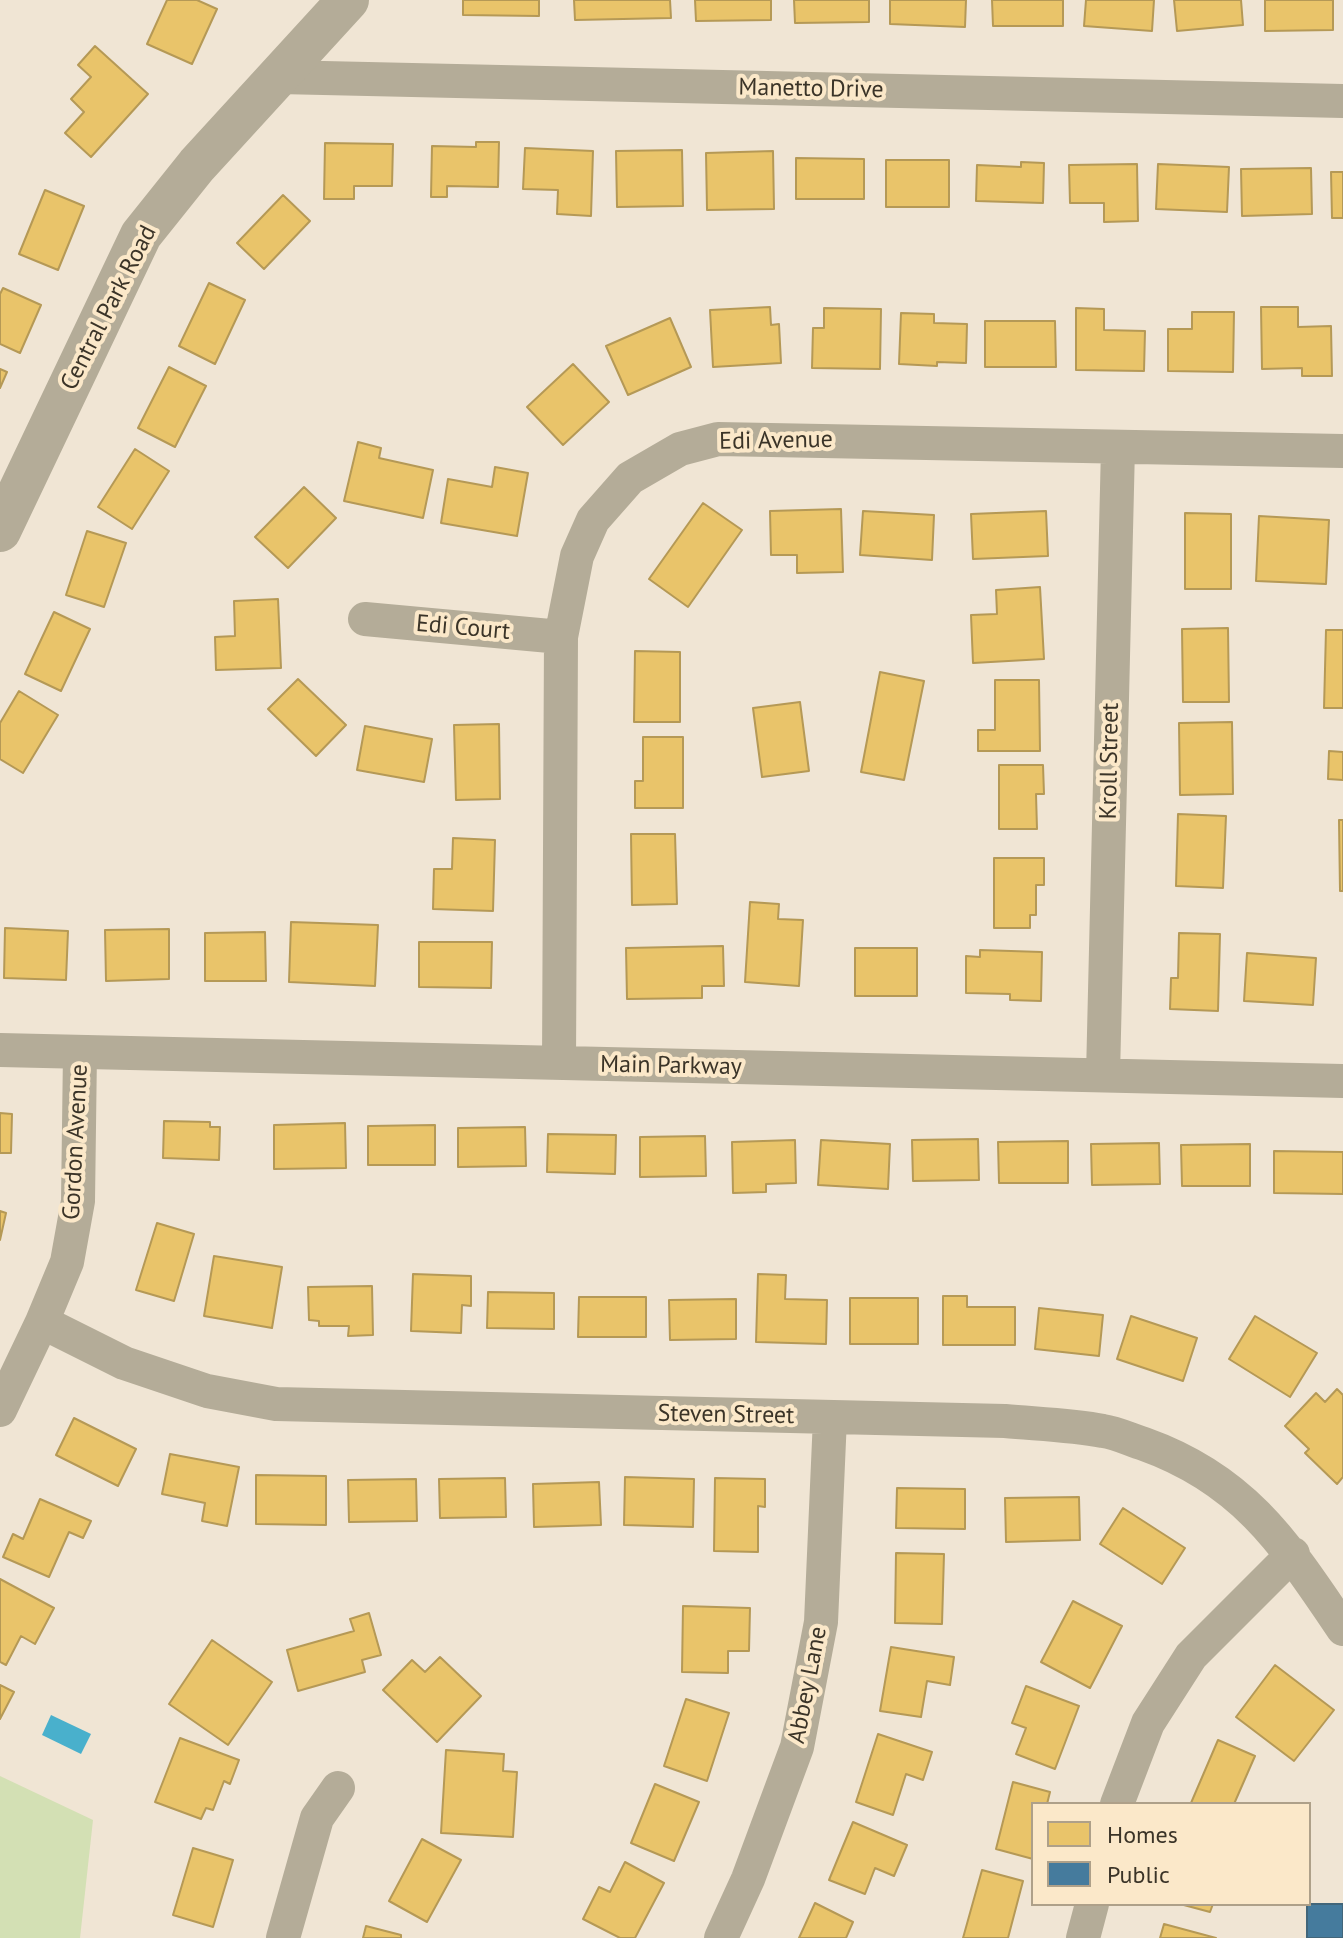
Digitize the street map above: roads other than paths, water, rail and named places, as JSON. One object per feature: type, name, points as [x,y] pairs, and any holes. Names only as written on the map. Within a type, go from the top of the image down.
[{"type":"street","name":"Central Park Road","points":[[0,531],[141,235],[197,165],[348,0]]},
{"type":"street","name":"Manetto Drive","points":[[279,77],[1343,101]]},
{"type":"street","name":"Edi Avenue","points":[[559,1063],[561,637],[577,556],[593,520],[630,478],[680,449],[718,439],[1343,451]]},
{"type":"street","name":"Kroll Street","points":[[1103,1075],[1118,447]]},
{"type":"street","name":"Edi Court","points":[[365,619],[561,637]]},
{"type":"street","name":"Main Parkway","points":[[0,1050],[1343,1081]]},
{"type":"street","name":"Gordon Avenue","points":[[0,1410],[67,1262],[78,1201],[80,1052]]},
{"type":"street","name":"Steven Street","points":[[42,1322],[124,1363],[207,1391],[276,1404],[1005,1421],[1105,1431],[1164,1451],[1211,1475],[1257,1512],[1293,1554],[1343,1629]]},
{"type":"street","name":"Abbey Lane","points":[[721,1938],[748,1879],[797,1747],[821,1622],[830,1418]]},
{"type":"street","points":[[1118,1802],[1148,1723],[1191,1656],[1293,1554]]},
{"type":"street","points":[[283,1938],[317,1818],[338,1788]]},
{"type":"street","points":[[1083,1938],[1091,1906]]},
{"type":"water","points":[[51,1715],[91,1734],[81,1754],[42,1735]]}]
